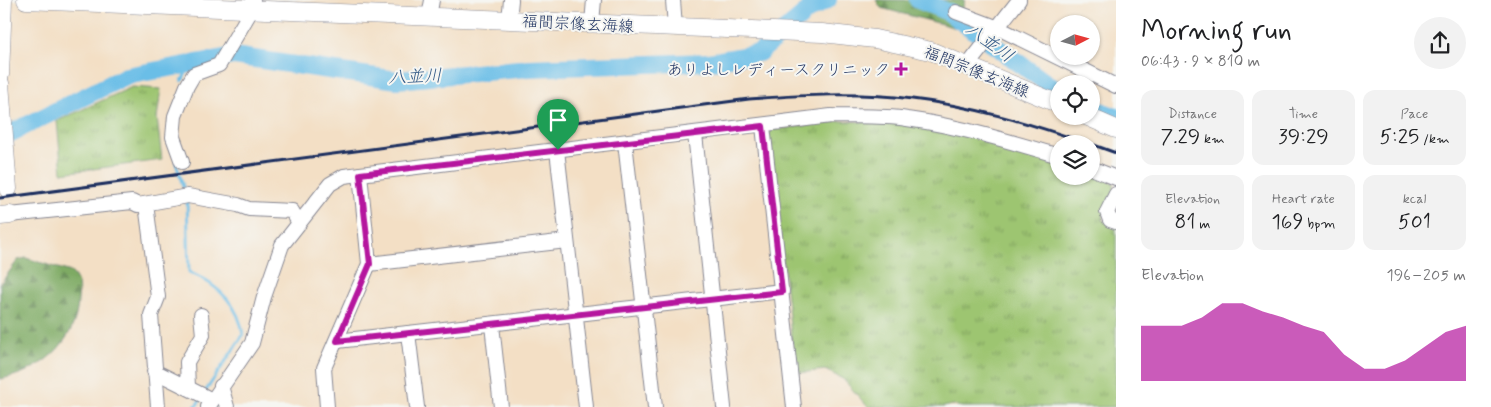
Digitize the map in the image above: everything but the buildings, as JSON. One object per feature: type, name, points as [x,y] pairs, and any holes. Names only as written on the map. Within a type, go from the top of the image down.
[{"type":"main road","points":[[0,75],[3,0]]},
{"type":"main road","name":"福間宗像玄海線","points":[[26,0],[431,8],[509,20],[822,33],[875,39],[930,51],[1050,100]]},
{"type":"main road","points":[[0,83],[8,189]]},
{"type":"main road","points":[[1100,122],[1116,129]]},
{"type":"street","points":[[509,20],[511,0]]},
{"type":"street","points":[[592,23],[594,0]]},
{"type":"street","points":[[673,0],[675,28]]},
{"type":"street","points":[[968,65],[996,27],[1010,14],[1020,0]]},
{"type":"street","points":[[182,162],[173,136],[175,116],[194,74],[219,65],[253,5]]},
{"type":"street","points":[[956,12],[996,27],[1116,86]]},
{"type":"street","points":[[154,372],[188,388],[210,404],[252,344],[264,297],[282,245],[330,184],[344,176],[763,126],[831,116],[905,119],[990,137],[1050,154]]},
{"type":"street","points":[[763,126],[794,407]]},
{"type":"street","points":[[695,134],[724,407]]},
{"type":"street","points":[[625,142],[655,407]]},
{"type":"street","points":[[558,150],[586,407]]},
{"type":"street","points":[[1100,172],[1116,178]]},
{"type":"street","points":[[327,407],[324,368],[370,264],[360,174]]},
{"type":"street","points":[[1116,194],[1107,212],[1110,220],[1116,222]]},
{"type":"street","points":[[5,216],[132,202],[138,205],[188,196],[238,205],[249,209],[292,211],[299,222]]},
{"type":"street","points":[[146,204],[158,297],[151,315],[158,407]]},
{"type":"street","points":[[370,264],[567,241]]},
{"type":"street","points":[[337,341],[782,292]]},
{"type":"street","points":[[188,388],[188,362],[203,335],[201,316]]},
{"type":"street","points":[[492,325],[501,407]]},
{"type":"street","points":[[408,333],[417,407]]},
{"type":"street","points":[[221,386],[228,407]]},
{"type":"green space","points":[[876,0],[965,0],[957,28],[881,8]]},
{"type":"green space","points":[[132,87],[161,89],[157,118],[162,160],[62,173],[57,121]]},
{"type":"green space","points":[[840,121],[928,127],[966,135],[1050,161],[1050,185],[1100,185],[1100,178],[1114,183],[1114,190],[1102,220],[1116,226],[1116,407],[962,407],[953,405],[943,407],[868,407],[843,379],[825,370],[799,373],[795,370],[769,135],[771,130]]},
{"type":"green space","points":[[26,258],[71,272],[74,275],[79,288],[76,315],[71,330],[63,342],[42,363],[15,376],[0,379],[0,284],[18,260]]},
{"type":"waterway","name":"八並川","points":[[0,135],[9,134],[126,76],[234,56],[397,80],[529,68],[708,62],[759,53],[810,9],[828,0]]},
{"type":"waterway","name":"八並川","points":[[918,0],[948,12],[1050,86]]},
{"type":"waterway","points":[[182,81],[188,69],[201,61]]},
{"type":"waterway","name":"八並川","points":[[1100,111],[1116,117]]},
{"type":"waterway","points":[[176,163],[185,193]]},
{"type":"waterway","points":[[187,199],[189,272],[208,282],[225,296],[237,313],[243,335],[205,392]]},
{"type":"waterway","points":[[195,407],[201,399]]},
{"type":"railway","points":[[0,198],[749,99],[790,96],[871,95],[935,102],[1002,117],[1061,135]]},
{"type":"railway","points":[[1100,147],[1116,153]]},
{"type":"place","name":"ありよしレディースクリニック","points":[[901,69]]},
{"type":"route","points":[[763,126],[782,292],[337,341],[370,264],[360,174],[558,150],[763,126]]}]
